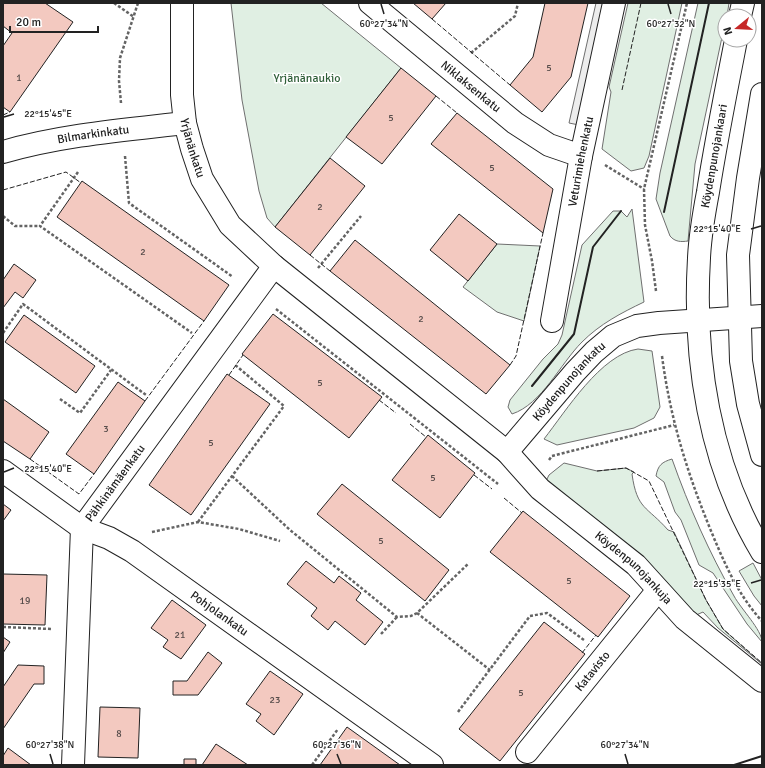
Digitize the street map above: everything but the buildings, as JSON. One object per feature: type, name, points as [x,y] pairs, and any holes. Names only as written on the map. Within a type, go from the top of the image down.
[{"type":"street","name":"Yrjänänkatu","points":[[182,3],[182,95],[185,123],[202,179],[226,219],[244,240],[274,266]]},
{"type":"street","name":"Niklaksenkatu","points":[[370,3],[515,123],[549,145],[581,156]]},
{"type":"street","name":"Veturimiehenkatu","points":[[552,321],[581,156],[614,3]]},
{"type":"street","name":"Köydenpunojankaari","points":[[697,320],[699,257],[702,230],[715,144],[734,48]]},
{"type":"street","points":[[762,94],[748,178],[738,255],[741,317],[741,361],[748,404],[762,454]]},
{"type":"street","name":"Bilmarkinkatu","points":[[3,152],[35,143],[78,135],[185,123]]},
{"type":"street","points":[[274,266],[507,452]]},
{"type":"street","name":"Pähkinämäenkatu","points":[[73,765],[82,528],[274,266]]},
{"type":"street","name":"Köydenpunojankatu","points":[[507,452],[575,372],[594,352],[613,336],[637,326],[762,316]]},
{"type":"street","points":[[697,320],[701,370],[710,417],[722,462],[750,531],[762,552]]},
{"type":"street","name":"Köydenpunojankuja","points":[[507,452],[540,489],[636,565],[685,619],[762,681]]},
{"type":"street","name":"Pohjolankatu","points":[[3,471],[82,528],[126,547],[432,765]]},
{"type":"street","name":"Katavisto","points":[[527,752],[658,590]]},
{"type":"path","points":[[114,3],[134,17]]},
{"type":"path","points":[[119,81],[120,58],[138,3]]},
{"type":"path","points":[[454,73],[467,56],[515,16],[518,3]]},
{"type":"path","points":[[656,291],[645,225],[644,189],[687,3]]},
{"type":"path","points":[[581,156],[609,166],[644,189]]},
{"type":"path","points":[[40,226],[78,172]]},
{"type":"path","points":[[127,179],[129,203],[254,292],[501,487]]},
{"type":"path","points":[[3,216],[15,226],[40,226],[197,337]]},
{"type":"path","points":[[318,268],[361,216]]},
{"type":"path","points":[[3,333],[23,304],[168,411]]},
{"type":"path","points":[[662,356],[674,425],[694,490],[728,570],[742,594],[762,621]]},
{"type":"path","points":[[198,522],[284,406],[232,362]]},
{"type":"path","points":[[60,399],[80,413],[111,370]]},
{"type":"path","points":[[532,481],[552,456],[674,425]]},
{"type":"path","points":[[232,476],[290,530],[397,617]]},
{"type":"path","points":[[126,547],[142,535],[198,522],[239,529],[280,542]]},
{"type":"path","points":[[381,634],[397,617],[411,616],[417,613],[469,563]]},
{"type":"path","points":[[417,613],[490,670]]},
{"type":"path","points":[[458,712],[530,616],[547,613],[605,655]]},
{"type":"path","points":[[3,627],[78,630]]},
{"type":"path","points":[[312,765],[334,735]]},
{"type":"green space","name":"Yrjänänaukio","points":[[231,3],[321,3],[401,68],[275,227],[267,218],[259,191],[242,100]]},
{"type":"green space","points":[[628,3],[682,3],[649,156],[644,168],[631,171],[602,149],[611,92],[609,87]]},
{"type":"green space","points":[[698,3],[729,3],[728,8],[717,8],[717,48],[720,48],[695,164],[688,241],[676,240],[670,236],[656,199],[660,173]]},
{"type":"green space","points":[[632,209],[644,302],[611,319],[596,330],[574,351],[542,393],[523,409],[512,414],[508,407],[510,400],[543,359],[558,344],[562,335],[582,245],[613,211],[621,211],[627,217]]},
{"type":"green space","points":[[497,244],[540,246],[524,321],[497,312],[463,287]]},
{"type":"green space","points":[[638,349],[652,351],[660,407],[654,418],[634,428],[557,445],[544,439],[585,385],[598,372],[611,361],[624,353]]},
{"type":"green space","points":[[672,459],[692,512],[708,546],[734,596],[759,632],[762,642],[747,624],[713,573],[699,565],[681,520],[675,512],[664,482],[656,476],[661,464]]},
{"type":"green space","points":[[564,463],[597,471],[626,468],[634,472],[632,474],[634,486],[640,501],[668,530],[674,532],[706,600],[723,629],[762,664],[718,628],[703,612],[694,616],[546,481],[549,475]]},
{"type":"green space","points":[[753,563],[762,580],[762,606],[739,571]]},
{"type":"shaded area","points":[[596,3],[605,3],[579,125],[569,123]]},
{"type":"fence","points":[[622,90],[641,3]]},
{"type":"fence","points":[[432,19],[510,85]]},
{"type":"fence","points":[[436,96],[457,113]]},
{"type":"fence","points":[[3,115],[10,112]]},
{"type":"fence","points":[[3,190],[66,172],[81,183]]},
{"type":"fence","points":[[510,365],[516,356],[543,233]]},
{"type":"fence","points":[[310,255],[330,271]]},
{"type":"fence","points":[[145,401],[204,321]]},
{"type":"fence","points":[[229,375],[243,355]]},
{"type":"fence","points":[[379,400],[396,413]]},
{"type":"fence","points":[[410,424],[426,437]]},
{"type":"fence","points":[[30,459],[79,494],[94,474]]},
{"type":"fence","points":[[597,471],[626,468],[649,481],[706,600],[723,629],[762,663]]},
{"type":"fence","points":[[474,475],[492,489]]},
{"type":"fence","points":[[504,498],[522,513]]},
{"type":"fence","points":[[582,653],[596,635]]},
{"type":"wall","points":[[664,212],[709,3]]},
{"type":"wall","points":[[532,386],[574,334],[593,247],[621,211]]},
{"type":"wall","points":[[734,765],[762,756]]}]
